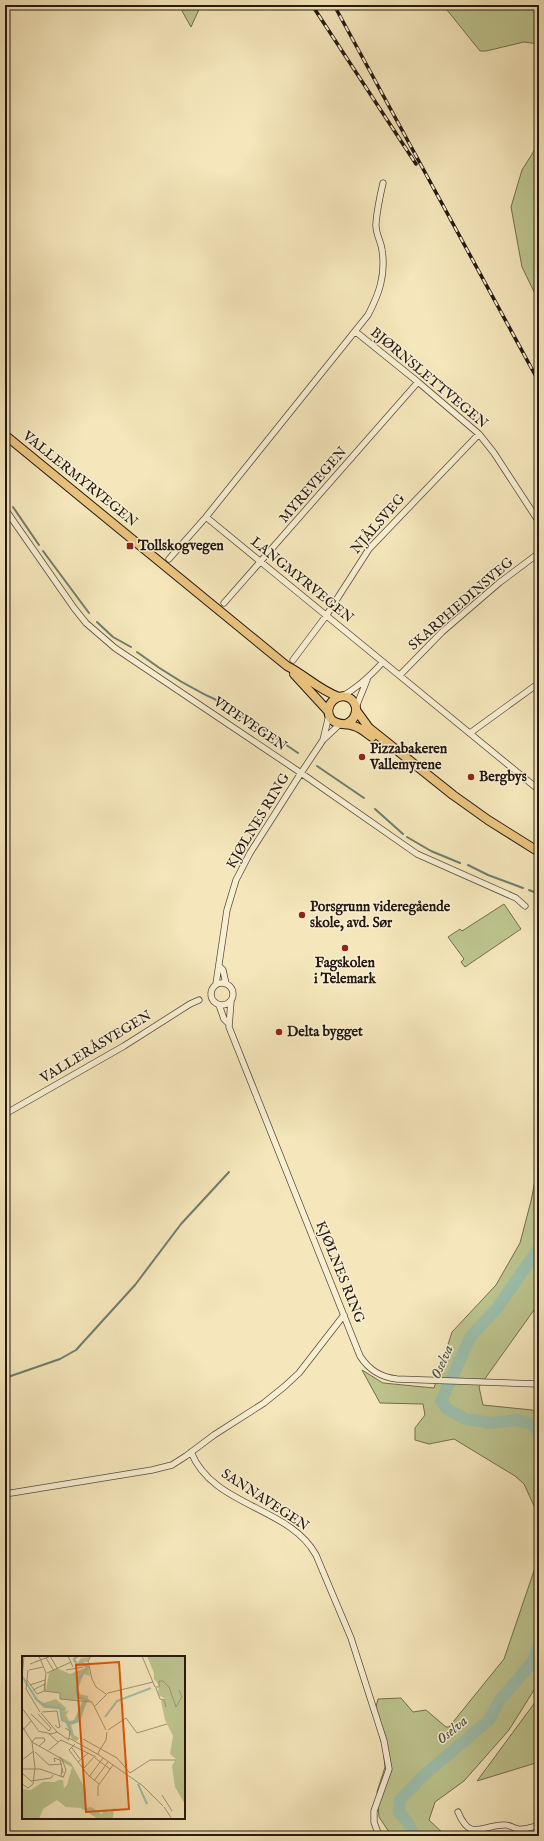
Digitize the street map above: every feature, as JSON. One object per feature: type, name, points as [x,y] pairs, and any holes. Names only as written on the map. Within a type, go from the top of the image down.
[{"type":"main road","name":"VALLERMYRVEGEN","points":[[5,435],[323,691],[340,697]]},
{"type":"main road","name":"VALLERMYRVEGEN","points":[[290,663],[328,713]]},
{"type":"main road","points":[[453,795],[421,776],[366,732],[334,722],[328,713],[331,702],[340,697],[351,700],[369,728],[453,795],[488,820],[539,852]]},
{"type":"main road","points":[[343,724],[354,718],[356,708]]},
{"type":"main road","points":[[522,841],[539,847]]},
{"type":"street","points":[[169,560],[206,517],[356,332],[368,315],[377,298],[382,282],[384,265],[376,223],[382,183]]},
{"type":"street","name":"BJØRNSLETTVEGEN","points":[[356,332],[479,434],[494,453],[539,522]]},
{"type":"street","name":"MYREVEGEN","points":[[224,603],[261,563],[418,382]]},
{"type":"street","name":"NJÅLSVEG","points":[[290,663],[326,616],[369,549],[479,434]]},
{"type":"street","name":"VIPEVEGEN","points":[[5,509],[74,608],[96,632],[115,648],[301,773],[417,854],[516,898],[525,906]]},
{"type":"street","name":"LANGMYRVEGEN","points":[[206,517],[326,616],[400,674],[539,790]]},
{"type":"street","name":"SKARPHEDINSVEG","points":[[400,674],[442,632],[500,583],[539,553]]},
{"type":"street","points":[[340,697],[354,689],[368,678],[383,662]]},
{"type":"street","points":[[356,708],[368,678]]},
{"type":"street","points":[[470,733],[539,683]]},
{"type":"street","name":"KJØLNES RING","points":[[216,984],[218,969],[220,967],[220,948],[224,925],[236,880],[250,853],[322,740],[328,713]]},
{"type":"street","name":"KJØLNES RING","points":[[322,740],[343,724]]},
{"type":"street","name":"KJØLNES RING","points":[[220,967],[226,984]]},
{"type":"street","points":[[216,984],[226,984],[232,991],[231,1001],[227,1004],[219,1005],[213,1001],[210,995],[212,988],[216,984]]},
{"type":"street","name":"VALLERÅSVEGEN","points":[[5,1114],[124,1046],[190,1004],[199,1000]]},
{"type":"street","name":"KJØLNES RING","points":[[228,1023],[231,1001]]},
{"type":"street","name":"KJØLNES RING","points":[[219,1005],[224,1018],[228,1023],[360,1356],[373,1371],[388,1378],[445,1379],[539,1384]]},
{"type":"street","points":[[5,1494],[159,1469],[172,1465],[264,1403],[292,1381],[344,1315]]},
{"type":"street","name":"SANNAVEGEN","points":[[191,1452],[195,1462],[205,1475],[232,1494],[299,1534],[312,1546],[351,1638],[384,1741],[389,1769],[374,1811],[374,1822],[379,1836]]},
{"type":"street","points":[[458,1812],[464,1825],[472,1831],[478,1831],[504,1824],[520,1829],[539,1825]]},
{"type":"green space","points":[[183,5],[201,5],[191,27],[182,11]]},
{"type":"green space","points":[[443,5],[534,5],[539,9],[539,44],[524,42],[486,51],[480,51]]},
{"type":"green space","points":[[539,143],[539,302],[522,267],[511,207],[522,170]]},
{"type":"green space","points":[[504,904],[521,929],[465,967],[461,962],[464,959],[448,937],[460,929],[462,931]]},
{"type":"green space","points":[[539,1160],[539,1303],[479,1387],[483,1405],[532,1410],[539,1414],[539,1682],[509,1730],[464,1781],[435,1802],[429,1820],[446,1836],[396,1836],[389,1832],[379,1817],[377,1792],[385,1767],[383,1749],[374,1714],[378,1699],[401,1698],[413,1712],[426,1710],[446,1727],[449,1727],[504,1659],[538,1559],[535,1508],[524,1484],[515,1476],[454,1439],[429,1444],[415,1440],[415,1428],[425,1415],[423,1404],[380,1403],[362,1370],[383,1383],[434,1388],[452,1332],[496,1285],[520,1243],[531,1201]]},
{"type":"green space","points":[[539,1697],[539,1762],[477,1781]]},
{"type":"waterway","points":[[5,496],[9,502]]},
{"type":"waterway","points":[[13,507],[39,545]]},
{"type":"waterway","points":[[43,551],[89,613]]},
{"type":"waterway","points":[[97,622],[113,637],[131,647]]},
{"type":"waterway","points":[[137,652],[181,682],[227,705]]},
{"type":"waterway","points":[[233,711],[267,732]]},
{"type":"waterway","points":[[273,736],[298,753]]},
{"type":"waterway","points":[[317,766],[364,798]]},
{"type":"waterway","points":[[375,809],[403,834]]},
{"type":"waterway","points":[[407,837],[431,851],[460,863]]},
{"type":"waterway","points":[[468,865],[488,875],[523,888]]},
{"type":"waterway","points":[[529,890],[539,894]]},
{"type":"waterway","points":[[5,1378],[60,1359],[76,1350],[135,1285],[181,1224],[229,1172]]},
{"type":"waterway","name":"Oselva","points":[[539,1248],[497,1308],[471,1336],[441,1401],[447,1409],[466,1419],[491,1423],[518,1420],[534,1426],[539,1435]]},
{"type":"waterway","name":"Oselva","points":[[417,1836],[413,1833],[408,1823],[399,1812],[400,1800],[424,1775],[489,1720],[500,1700],[533,1661],[539,1644]]},
{"type":"railway","points":[[312,5],[416,164]]},
{"type":"railway","points":[[334,5],[539,382]]},
{"type":"place","name":"Tollskogvegen","points":[[130,546]]},
{"type":"place","name":"Pizzabakeren Vallemyrene","points":[[362,757]]},
{"type":"place","name":"Bergbys","points":[[471,777]]},
{"type":"place","name":"Porsgrunn videregående skole, avd. Sør","points":[[302,915]]},
{"type":"place","name":"Fagskolen i Telemark","points":[[345,948]]},
{"type":"place","name":"Delta bygget","points":[[279,1032]]}]
